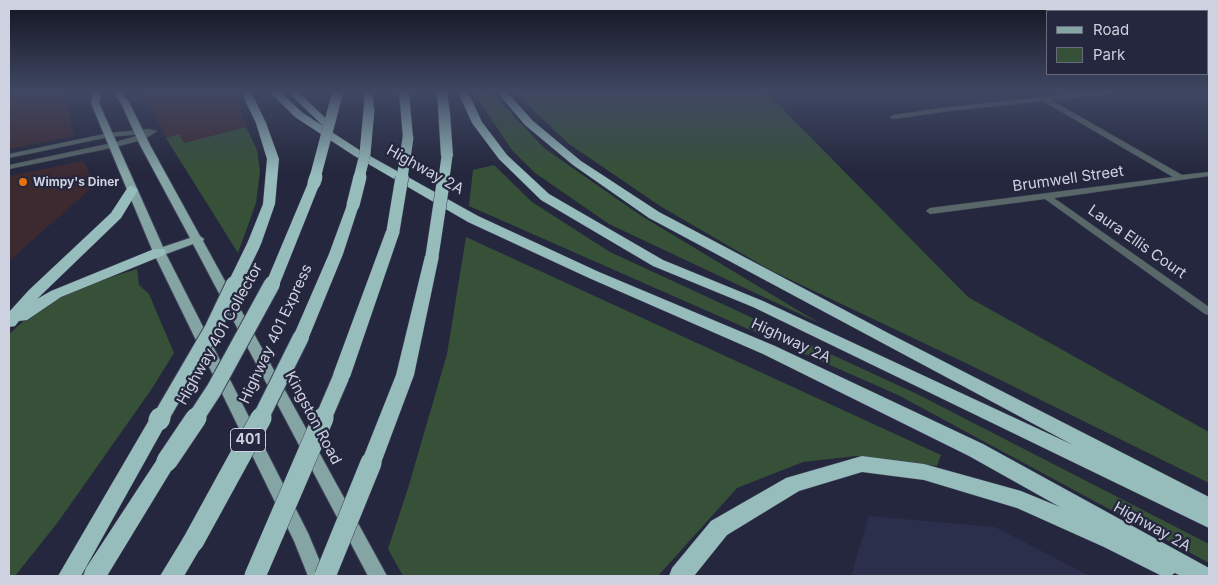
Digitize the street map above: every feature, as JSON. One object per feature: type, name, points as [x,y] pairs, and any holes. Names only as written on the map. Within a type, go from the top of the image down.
[{"type":"highway","points":[[69,576],[213,328],[254,244],[269,204],[273,158],[259,119]]},
{"type":"highway","points":[[305,119],[357,154]]},
{"type":"highway","points":[[321,119],[357,154]]},
{"type":"highway","name":"Highway 401 Collector","points":[[94,576],[214,390],[273,283],[314,183],[330,119]]},
{"type":"highway","name":"Highway 401 Express","points":[[171,576],[193,542],[280,382],[301,337],[336,254],[353,205],[365,154],[369,119]]},
{"type":"highway","points":[[255,576],[341,377],[393,231],[408,138],[406,119]]},
{"type":"highway","points":[[326,576],[405,375],[432,256],[447,156],[446,119]]},
{"type":"highway","points":[[475,119],[503,157],[545,197],[658,263],[758,304],[1209,519]]},
{"type":"highway","points":[[526,119],[578,163],[654,215],[882,337],[1209,507]]},
{"type":"highway","name":"Highway 2A","points":[[357,154],[473,219],[594,275],[770,350],[976,450],[1202,576]]},
{"type":"highway","points":[[9,323],[34,293],[116,215],[132,190]]},
{"type":"highway","points":[[9,323],[56,294],[159,252]]},
{"type":"highway","points":[[680,576],[719,528],[793,484],[862,464],[924,472],[1021,500],[1112,540],[1185,576]]},
{"type":"main road","points":[[102,119],[159,252],[302,538],[317,576]]},
{"type":"main road","name":"Kingston Road","points":[[133,119],[378,576]]},
{"type":"main road","points":[[159,252],[198,239]]},
{"type":"street","points":[[1079,119],[1181,178]]},
{"type":"street","points":[[9,156],[109,135],[140,134]]},
{"type":"street","points":[[9,167],[113,146],[140,134]]},
{"type":"street","name":"Brumwell Street","points":[[930,210],[1047,197],[1209,174]]},
{"type":"street","name":"Laura Ellis Court","points":[[1047,197],[1209,312]]},
{"type":"shaded area","points":[[9,119],[70,119],[74,136],[9,149]]},
{"type":"shaded area","points":[[157,119],[243,119],[246,127],[184,143],[179,134],[166,138]]},
{"type":"shaded area","points":[[83,161],[96,184],[9,261],[9,176]]},
{"type":"shaded area","points":[[869,516],[995,527],[1090,576],[851,576]]},
{"type":"green space","points":[[491,119],[517,119],[544,148],[640,215],[819,323],[609,224],[535,173],[512,150]]},
{"type":"green space","points":[[543,119],[793,119],[968,297],[1209,432],[1209,483],[972,366],[770,270],[660,206],[569,144]]},
{"type":"green space","points":[[246,127],[257,150],[260,171],[256,203],[238,253],[166,138],[179,134],[184,143]]},
{"type":"green space","points":[[494,165],[532,202],[610,252],[917,394],[1209,544],[1209,563],[898,395],[469,206],[473,170]]},
{"type":"green space","points":[[466,237],[941,455],[937,466],[856,456],[803,462],[737,488],[658,576],[403,576],[388,549],[409,485],[447,354]]},
{"type":"green space","points":[[137,269],[139,285],[149,294],[174,353],[151,390],[58,522],[15,576],[9,576],[9,334],[36,310],[86,285]]},
{"type":"place","name":"Wimpy's Diner","points":[[23,182]]}]
